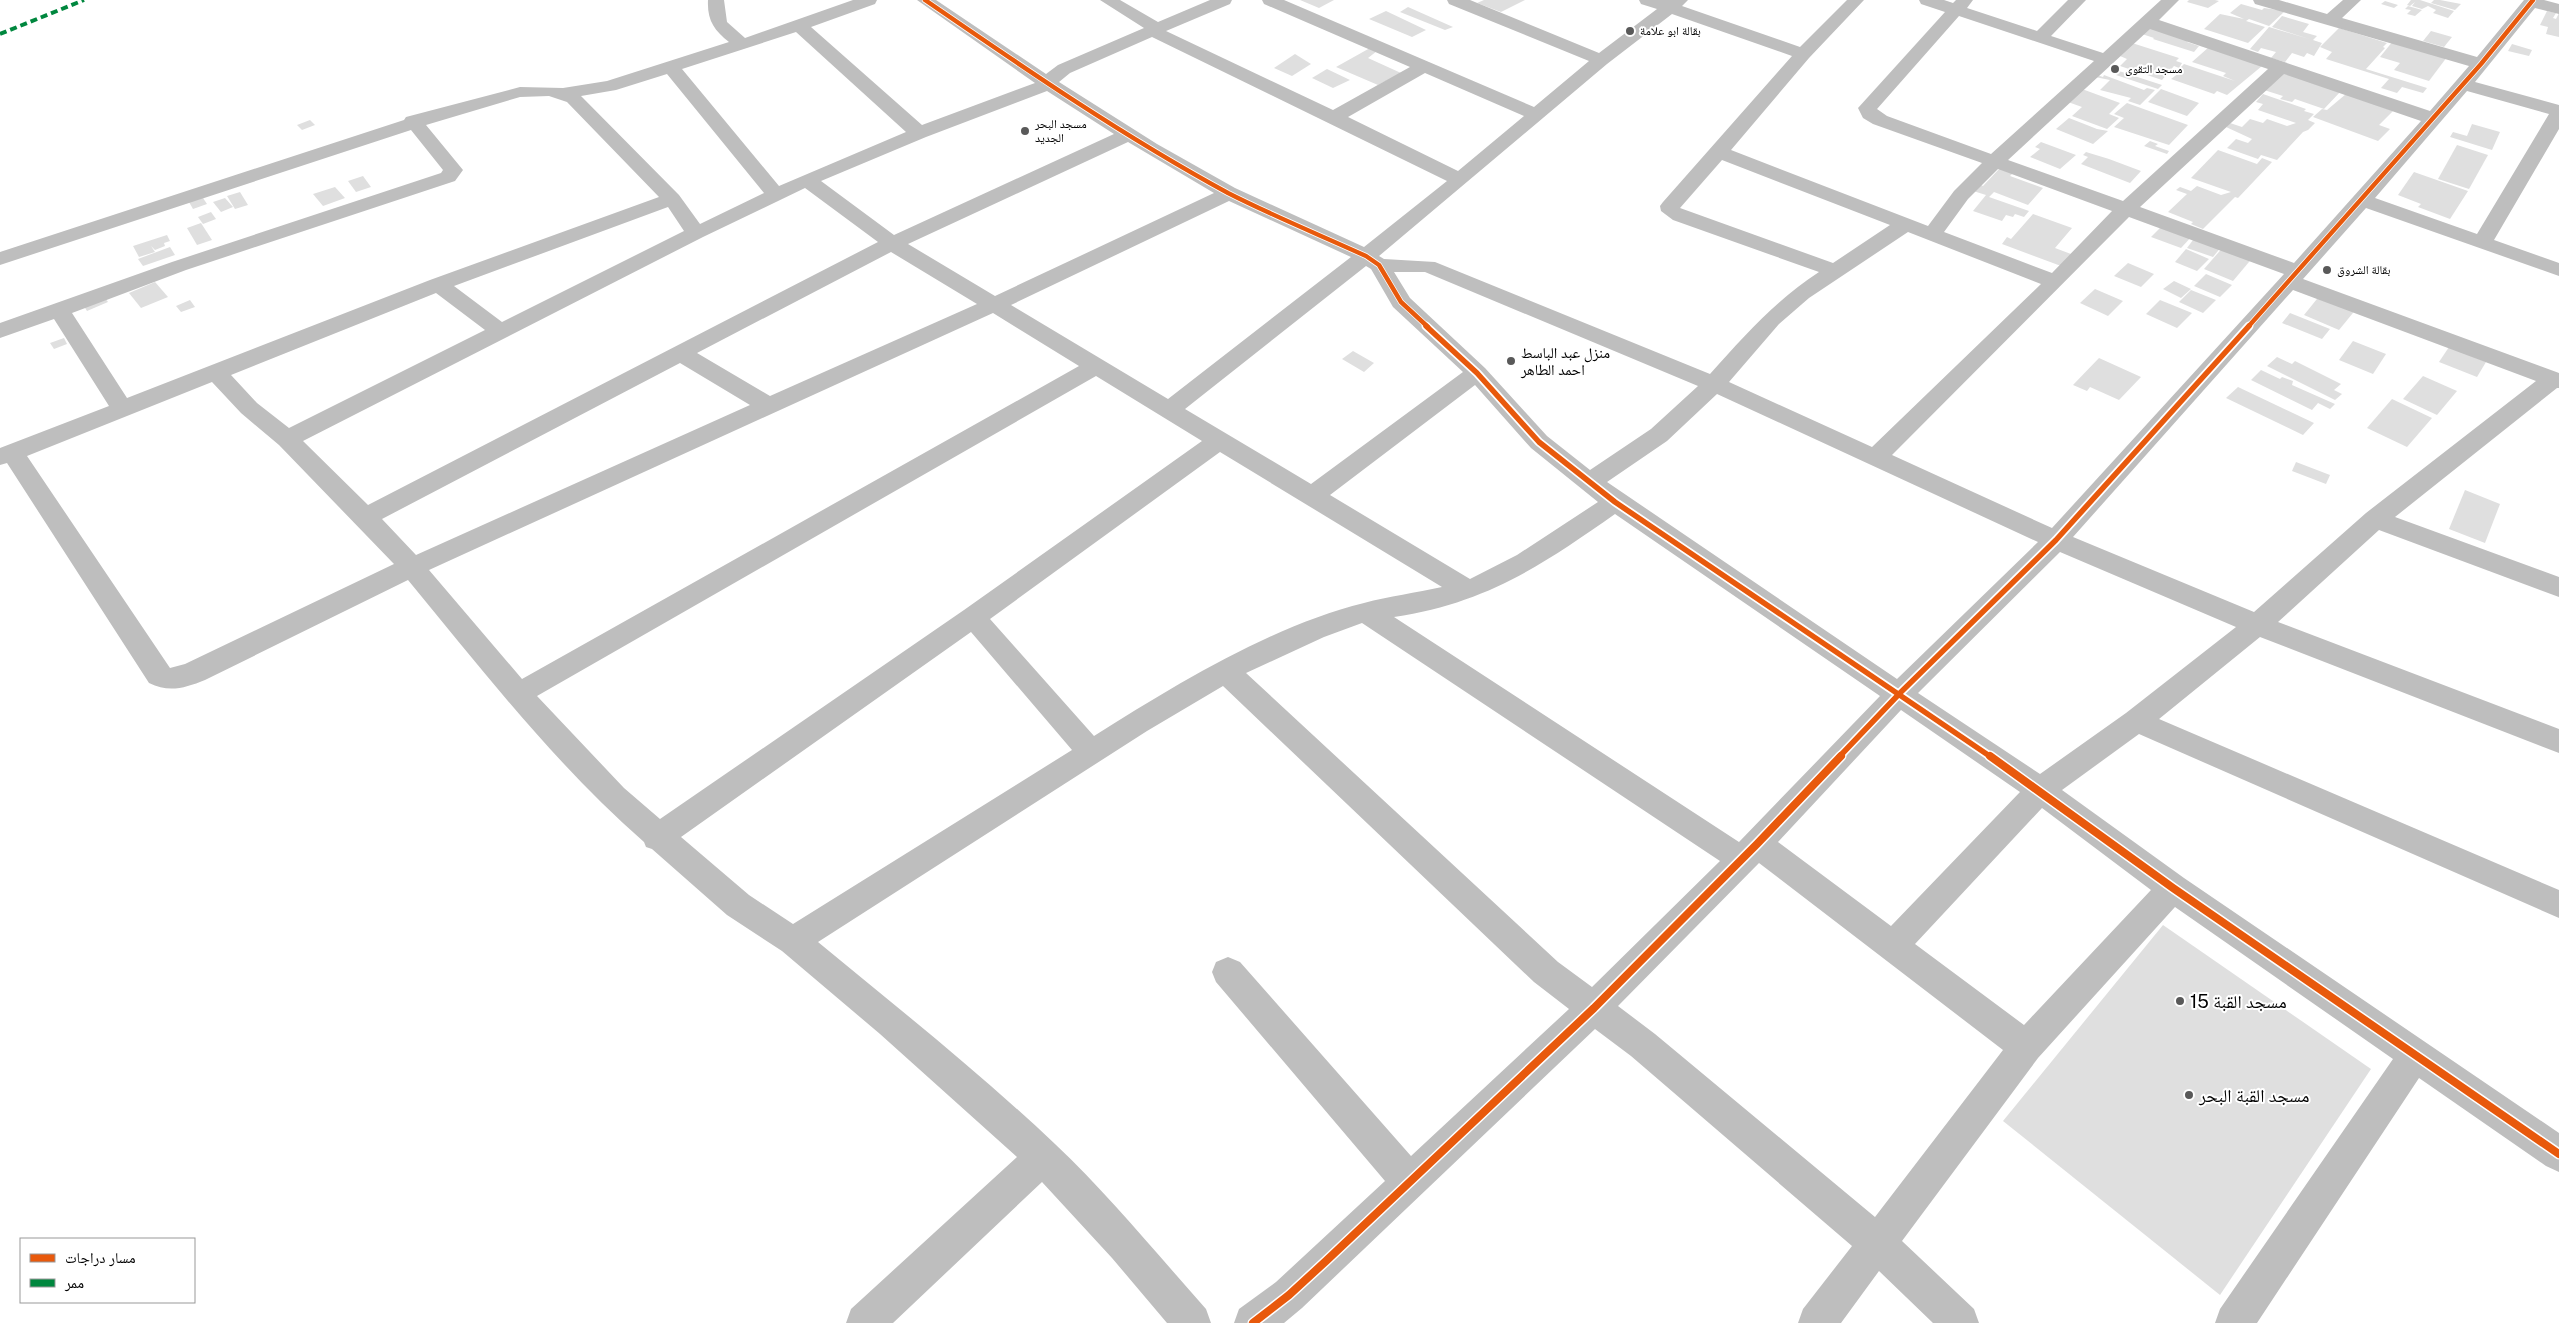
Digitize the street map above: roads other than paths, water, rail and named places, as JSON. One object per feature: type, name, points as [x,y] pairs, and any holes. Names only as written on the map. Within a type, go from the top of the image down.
[{"type":"street","points":[[716,0],[714,14],[717,22],[742,44]]},
{"type":"street","points":[[0,259],[413,121],[520,92],[549,91],[563,93],[610,86],[799,26],[868,0]]},
{"type":"street","points":[[925,0],[1048,84],[1128,135],[1230,193],[1372,260],[1428,266],[1714,384],[2056,540],[2257,625],[2559,741]]},
{"type":"street","points":[[1108,0],[1194,53],[1334,117],[1460,180]]},
{"type":"street","points":[[287,439],[807,180],[919,133],[1048,84],[1055,75],[1064,69],[1224,0]]},
{"type":"street","points":[[1270,0],[1537,115]]},
{"type":"street","points":[[1455,0],[1601,60]]},
{"type":"street","points":[[1647,0],[1675,4],[1803,54]]},
{"type":"street","points":[[1837,271],[1680,216],[1671,211],[1670,206],[1803,54],[1856,0]]},
{"type":"street","points":[[1926,0],[1960,5],[2106,59]]},
{"type":"street","points":[[2040,36],[2078,0]]},
{"type":"street","points":[[1932,234],[1961,196],[1995,161],[2171,0]]},
{"type":"street","points":[[2261,0],[2481,64]]},
{"type":"street","points":[[2330,20],[2353,0]]},
{"type":"street","points":[[1253,1323],[1289,1295],[1594,1008],[1749,851],[1900,693],[2056,540],[2362,200],[2431,118],[2464,84],[2532,1],[2559,9]]},
{"type":"street","points":[[1170,409],[1372,260],[1460,180],[1601,60],[1675,4]]},
{"type":"street","points":[[1960,5],[1867,108],[1870,114],[1880,120],[2126,209],[2556,380]]},
{"type":"street","points":[[2147,22],[2431,118]]},
{"type":"street","points":[[799,26],[919,133]]},
{"type":"street","points":[[670,66],[776,195]]},
{"type":"street","points":[[1334,117],[1424,67]]},
{"type":"street","points":[[1876,457],[2056,282],[2126,209],[2280,68]]},
{"type":"street","points":[[2464,84],[2559,112],[2482,242]]},
{"type":"street","points":[[563,93],[573,98],[587,110],[672,199],[696,234]]},
{"type":"street","points":[[0,331],[217,253],[448,177],[452,170],[413,121]]},
{"type":"street","points":[[365,517],[892,243],[1128,135]]},
{"type":"street","points":[[1719,152],[2056,282]]},
{"type":"street","points":[[807,180],[892,243],[1098,365],[1468,590]]},
{"type":"street","points":[[672,199],[438,285],[6,454],[159,675],[165,679],[174,680],[195,672],[412,567],[995,304],[1230,193]]},
{"type":"street","points":[[2362,200],[2559,270]]},
{"type":"street","points":[[1590,482],[1659,435],[1714,384],[1772,319],[1801,293],[1905,225]]},
{"type":"street","points":[[1372,260],[1401,302],[1477,373],[1539,442],[1615,502],[1900,693],[2040,790],[2173,888],[2559,1154]]},
{"type":"street","points":[[438,285],[502,332]]},
{"type":"street","points":[[59,310],[122,408]]},
{"type":"street","points":[[680,353],[769,406]]},
{"type":"street","points":[[518,694],[1098,365]]},
{"type":"street","points":[[215,372],[249,408],[287,439],[412,567],[579,764],[657,838],[738,905],[792,941],[892,1022],[1043,1157],[1131,1252],[1192,1323]]},
{"type":"street","points":[[1312,496],[1477,373]]},
{"type":"street","points":[[1893,946],[2040,790],[2136,721],[2257,625],[2375,519],[2556,380]]},
{"type":"street","points":[[657,838],[973,617],[1220,440]]},
{"type":"street","points":[[792,941],[1225,670],[1314,630],[1365,612],[1404,606],[1468,590],[1491,581],[1527,561],[1615,502]]},
{"type":"street","points":[[2375,519],[2559,587]]},
{"type":"street","points":[[1365,612],[1749,851],[1893,946],[2026,1047]]},
{"type":"street","points":[[973,617],[1092,753]]},
{"type":"street","points":[[1225,670],[1546,972],[1643,1044],[1878,1244],[1960,1323]]},
{"type":"street","points":[[2136,721],[2559,904]]},
{"type":"street","points":[[1818,1323],[2026,1047],[2173,888]]},
{"type":"street","points":[[1228,972],[1409,1181]]},
{"type":"street","points":[[2234,1323],[2415,1055]]},
{"type":"street","points":[[864,1323],[1043,1157]]},
{"type":"place","name":"بقالة ابو علامة","points":[[1630,31]]},
{"type":"place","name":"مسجد التقوى","points":[[2115,69]]},
{"type":"place","name":"مسجد البحر الجديد","points":[[1025,131]]},
{"type":"place","name":"بقالة الشروق","points":[[2327,270]]},
{"type":"place","name":"منزل عبد الباسط احمد الطاهر","points":[[1511,361]]},
{"type":"place","name":"مسجد القبة 15","points":[[2180,1001]]},
{"type":"place","name":"مسجد القبة البحر","points":[[2189,1095]]}]
